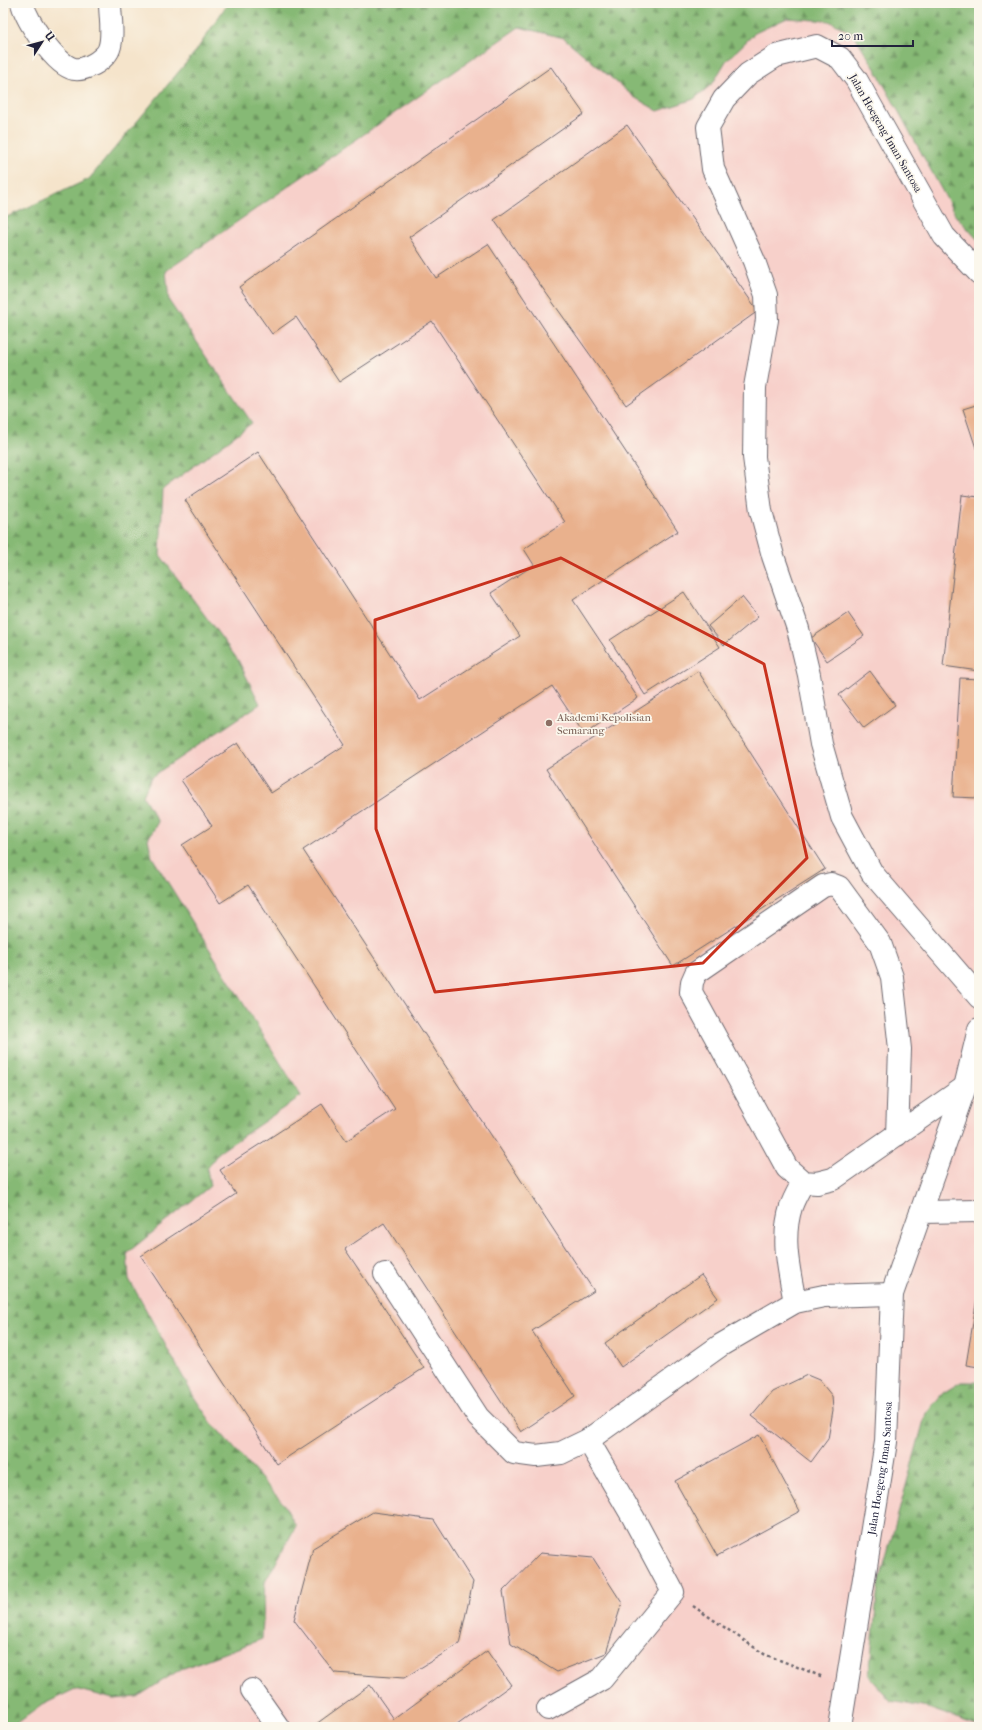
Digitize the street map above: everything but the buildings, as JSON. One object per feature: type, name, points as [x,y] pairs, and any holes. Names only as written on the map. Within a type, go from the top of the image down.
[{"type":"lane","points":[[22,3],[36,33],[60,61],[73,69],[84,68],[96,63],[109,50],[111,35],[110,3]]},
{"type":"lane","name":"Jalan Hoegeng Iman Santosa","points":[[979,273],[944,236],[856,79],[840,58],[817,46],[776,56],[748,74],[724,99],[708,128],[713,169],[754,261],[766,295],[767,320],[755,387],[754,457],[761,511],[773,556],[798,629],[809,675],[821,744],[842,817],[872,873],[979,997]]},
{"type":"lane","points":[[897,1134],[900,1049],[892,977],[880,943],[867,923],[839,887],[831,884],[823,886],[696,973],[692,982],[691,992],[787,1168],[803,1182],[817,1183],[833,1179],[965,1087]]},
{"type":"lane","name":"Jalan Hoegeng Iman Santosa","points":[[840,1727],[886,1442],[892,1294],[965,1087],[979,1029]]},
{"type":"lane","points":[[795,1302],[786,1259],[786,1230],[791,1207],[803,1182]]},
{"type":"lane","points":[[921,1212],[979,1211]]},
{"type":"lane","points":[[385,1274],[478,1417],[514,1453],[536,1456],[561,1454],[588,1440],[722,1345],[795,1302],[824,1296],[892,1294]]},
{"type":"lane","points":[[548,1709],[602,1679],[673,1592],[632,1516],[588,1440]]},
{"type":"lane","points":[[252,1690],[278,1727]]},
{"type":"path","points":[[673,1592],[764,1654],[846,1686]]},
{"type":"highlighted area","points":[[561,558],[764,664],[807,858],[703,963],[435,992],[376,829],[375,620]]},
{"type":"shaded area","name":"Akademi Kepolisian Semarang","points":[[251,3],[979,3],[979,1727],[3,1727],[3,1269],[67,287]]},
{"type":"green space","points":[[228,3],[979,3],[979,241],[956,216],[873,65],[853,33],[829,21],[787,18],[755,33],[726,61],[713,83],[694,99],[658,111],[634,97],[564,38],[519,27],[166,271],[169,301],[252,423],[163,489],[160,555],[238,660],[260,704],[151,777],[143,796],[158,822],[148,839],[152,857],[301,1096],[218,1153],[207,1169],[210,1186],[127,1253],[129,1279],[194,1397],[211,1422],[283,1503],[296,1526],[265,1582],[262,1639],[181,1669],[137,1697],[113,1699],[75,1689],[42,1705],[12,1727],[3,1727],[3,216],[7,217],[89,179],[196,51]]},
{"type":"green space","points":[[961,1382],[979,1382],[979,1726],[928,1708],[891,1701],[869,1676],[878,1587],[926,1413],[943,1393]]},
{"type":"place","name":"Akademi Kepolisian Semarang","points":[[549,723]]}]
